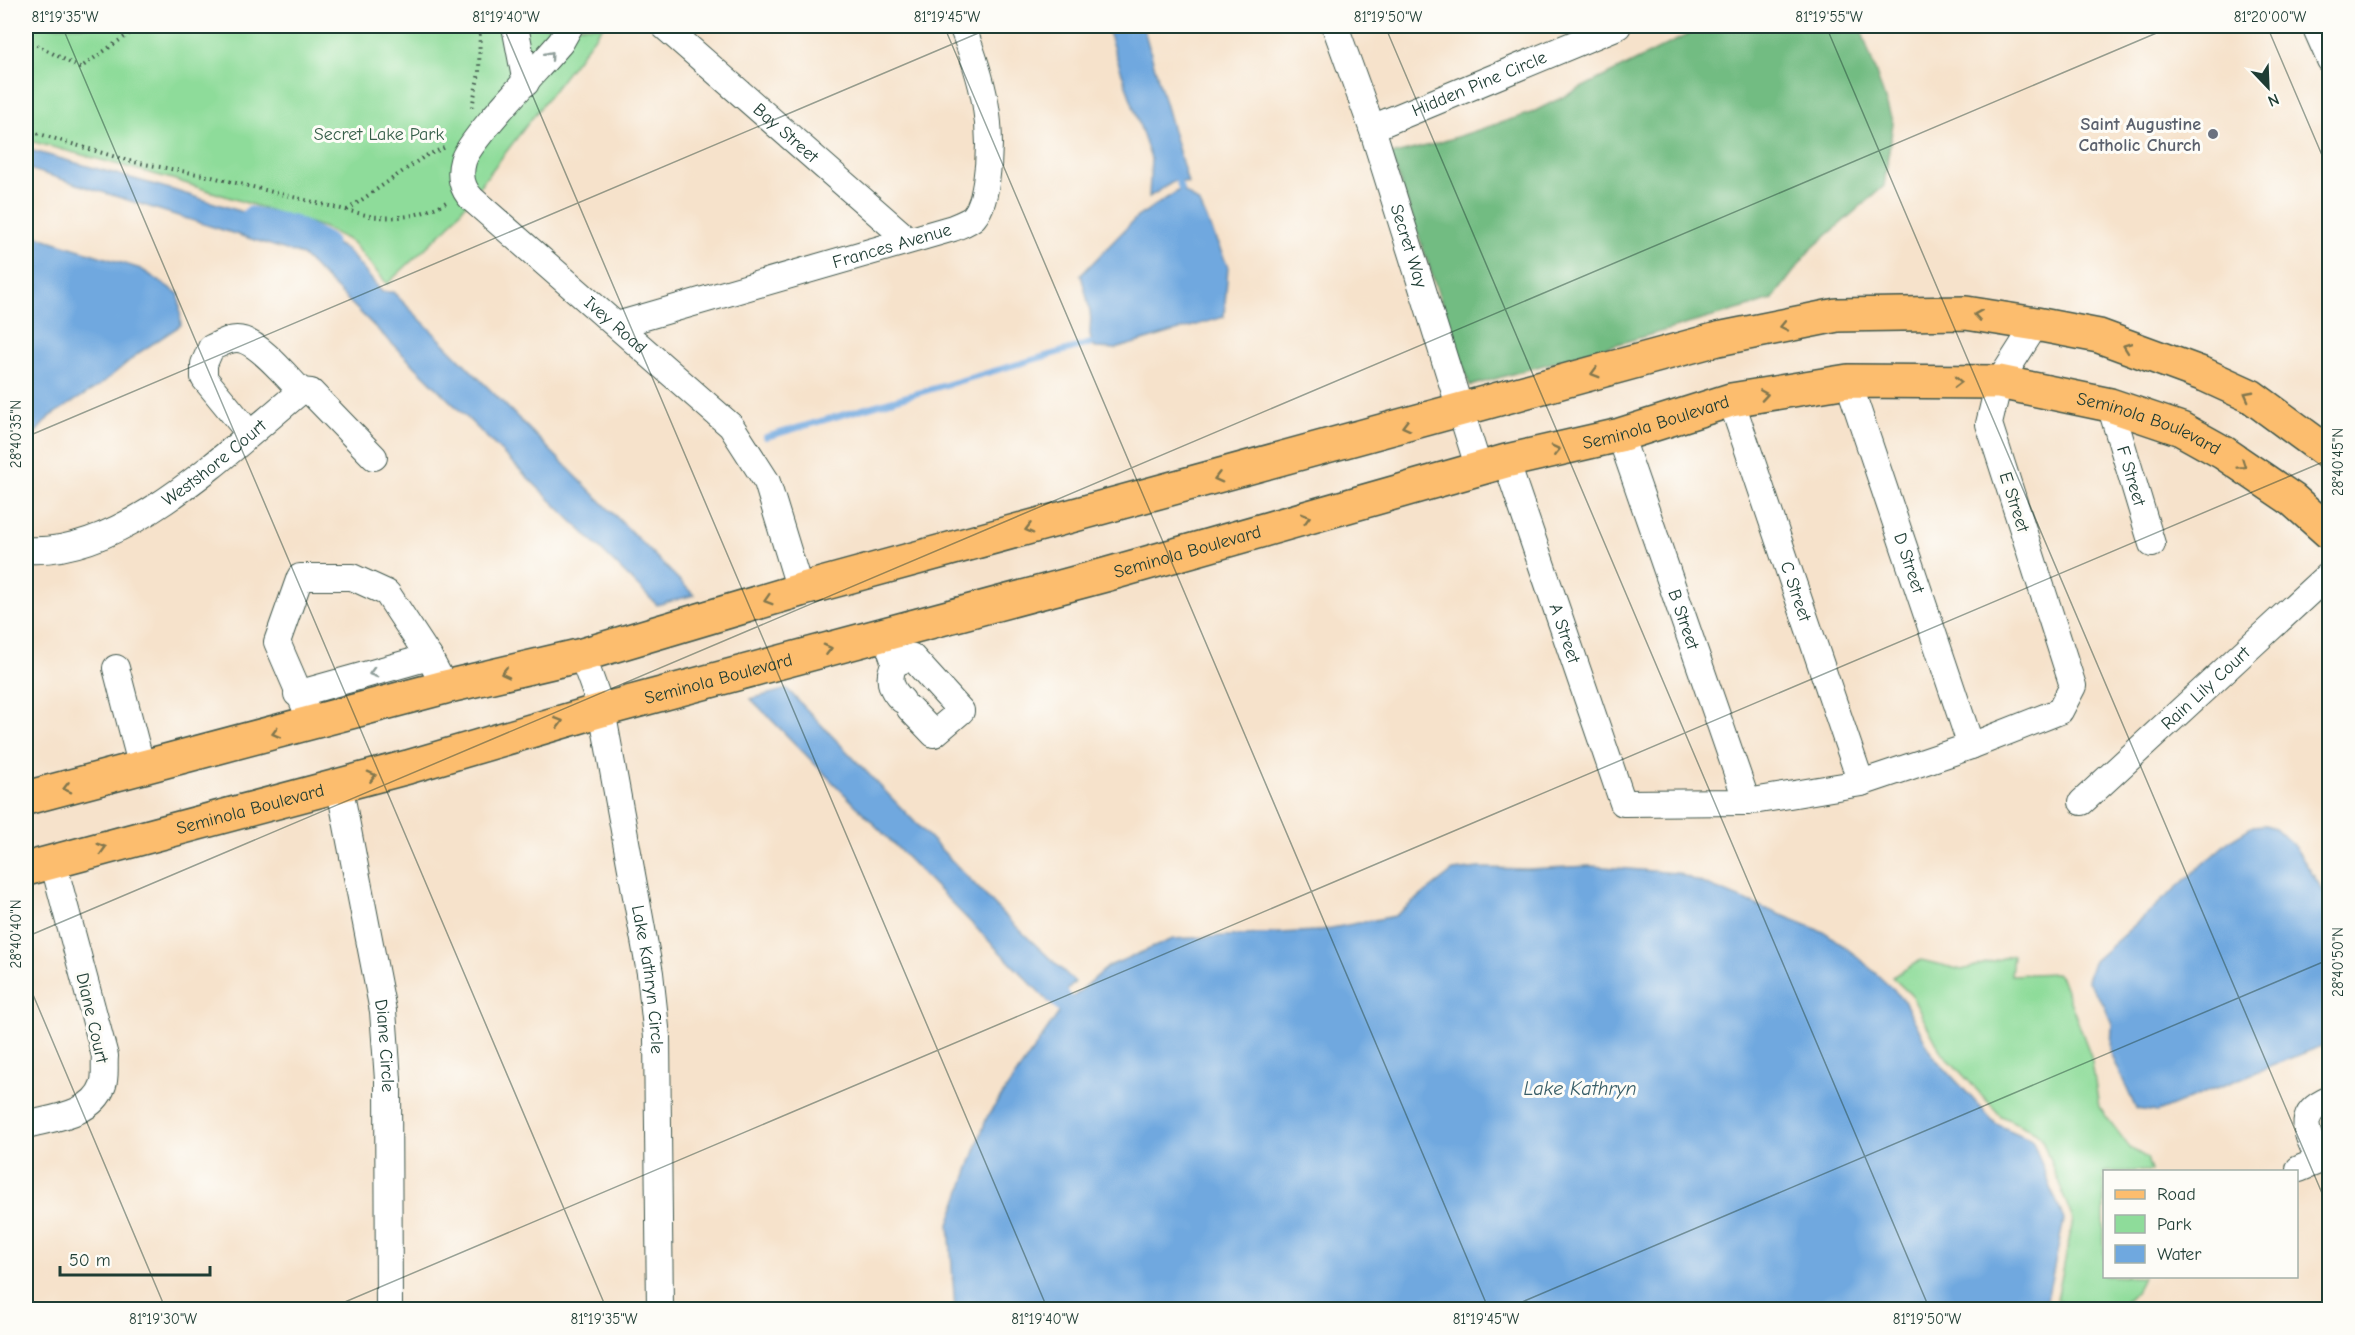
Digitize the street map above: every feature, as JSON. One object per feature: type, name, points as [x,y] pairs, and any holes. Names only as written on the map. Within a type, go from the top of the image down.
[{"type":"main road","points":[[26,798],[445,687],[582,655],[800,590],[1462,411],[1718,339],[1837,315],[1966,313],[2099,336],[2205,375],[2251,396],[2330,454]]},
{"type":"main road","name":"Seminola Boulevard","points":[[39,866],[408,767],[602,710],[890,649],[1492,465],[1620,435],[1731,400],[1848,381],[1999,382],[2110,405],[2181,429],[2224,453],[2293,500],[2330,533]]},
{"type":"street","points":[[515,26],[526,83]]},
{"type":"street","points":[[469,195],[461,176],[465,155],[568,34],[570,26]]},
{"type":"street","name":"Bay Street","points":[[664,26],[907,240]]},
{"type":"street","name":"Frances Avenue","points":[[617,325],[953,228],[973,218],[982,203],[991,153],[988,106],[977,65],[962,26]]},
{"type":"street","name":"Secret Way","points":[[1335,26],[1372,128],[1462,411],[1492,465]]},
{"type":"street","name":"Hidden Pine Circle","points":[[1372,128],[1618,26]]},
{"type":"street","points":[[2315,26],[2330,60]]},
{"type":"street","name":"Ivey Road","points":[[469,195],[731,426],[752,456],[776,505],[800,590]]},
{"type":"street","name":"E Street","points":[[1971,746],[2060,711],[2073,686],[1989,424],[1999,382],[2036,324]]},
{"type":"street","points":[[249,433],[204,378],[204,364],[211,348],[227,340],[242,339],[257,349],[302,391],[312,392],[374,457]]},
{"type":"street","name":"D Street","points":[[1848,381],[1971,746]]},
{"type":"street","name":"Westshore Court","points":[[26,550],[42,551],[84,544],[118,530],[173,495],[302,391]]},
{"type":"street","name":"C Street","points":[[1731,400],[1861,783]]},
{"type":"street","name":"F Street","points":[[2110,405],[2152,544]]},
{"type":"street","name":"B Street","points":[[1620,435],[1747,802]]},
{"type":"street","name":"A Street","points":[[1492,465],[1623,804],[1747,802]]},
{"type":"street","name":"Rain Lily Court","points":[[2082,802],[2330,573]]},
{"type":"street","points":[[312,723],[297,694],[277,642],[300,577],[352,576],[387,593],[429,657],[445,687]]},
{"type":"street","points":[[890,649],[912,657],[961,711],[934,734],[895,693],[890,679],[890,649]]},
{"type":"street","name":"Lake Kathryn Circle","points":[[582,655],[602,710],[650,974],[657,1037],[660,1310]]},
{"type":"street","points":[[297,694],[429,657]]},
{"type":"street","points":[[116,668],[142,768]]},
{"type":"street","points":[[1747,802],[1861,783],[1971,746]]},
{"type":"street","name":"Diane Circle","points":[[339,784],[383,1011],[388,1080],[389,1310]]},
{"type":"street","name":"Diane Court","points":[[26,1125],[76,1112],[97,1097],[104,1083],[105,1056],[39,866]]},
{"type":"street","points":[[2316,1162],[2306,1128],[2308,1113],[2317,1104],[2330,1099]]},
{"type":"path","points":[[470,117],[479,73],[480,26]]},
{"type":"path","points":[[26,39],[80,68],[130,33]]},
{"type":"path","points":[[26,130],[129,161],[208,176],[346,210],[397,219],[423,214],[469,195]]},
{"type":"path","points":[[346,210],[425,156],[454,143]]},
{"type":"green space","name":"Secret Lake Park","points":[[26,26],[603,26],[449,226],[387,284],[352,242],[325,228],[172,179],[26,140]]},
{"type":"green space","points":[[1705,26],[1860,26],[1893,123],[1884,186],[1810,250],[1772,300],[1470,386],[1391,155],[1438,143],[1531,113]]},
{"type":"green space","points":[[2013,955],[2011,975],[2056,973],[2062,980],[2091,1056],[2099,1107],[2130,1148],[2147,1158],[2151,1170],[2103,1170],[2103,1278],[2143,1278],[2137,1290],[2117,1305],[2108,1309],[2086,1310],[2057,1300],[2073,1220],[2041,1137],[2001,1116],[1940,1050],[1911,995],[1892,977],[1921,960],[1962,970]]},
{"type":"water","points":[[1106,26],[1143,26],[1188,183],[1176,180],[1149,197],[1151,159]]},
{"type":"water","points":[[26,149],[170,189],[322,237],[347,250],[382,292],[393,292],[694,595],[657,605],[302,255],[26,168]]},
{"type":"water","points":[[1181,189],[1200,204],[1228,267],[1224,317],[1115,349],[1096,348],[1090,335],[1091,317],[1081,275],[1137,217]]},
{"type":"water","points":[[26,233],[141,269],[179,294],[181,325],[140,352],[99,386],[50,416],[26,444]]},
{"type":"water","points":[[787,689],[1005,916],[1075,982],[1053,1006],[751,699]]},
{"type":"water","points":[[2265,825],[2275,828],[2295,847],[2329,900],[2329,1043],[2157,1112],[2136,1109],[2111,1053],[2112,1024],[2104,1005],[2087,980],[2093,962],[2230,840],[2253,826]]},
{"type":"water","name":"Lake Kathryn","points":[[1591,866],[1677,873],[1826,933],[1858,957],[1903,999],[1933,1056],[1996,1124],[2032,1140],[2064,1220],[2045,1309],[955,1309],[949,1224],[987,1117],[1065,1004],[1109,966],[1173,939],[1316,931],[1395,916],[1453,871],[1479,868],[1527,869]]},
{"type":"waterway","points":[[1176,174],[1181,189]]},
{"type":"waterway","points":[[251,217],[293,226],[326,243]]},
{"type":"waterway","points":[[766,437],[1091,343]]},
{"type":"waterway","points":[[1040,976],[1065,1004]]},
{"type":"place","name":"Saint Augustine Catholic Church","points":[[2213,134]]}]
